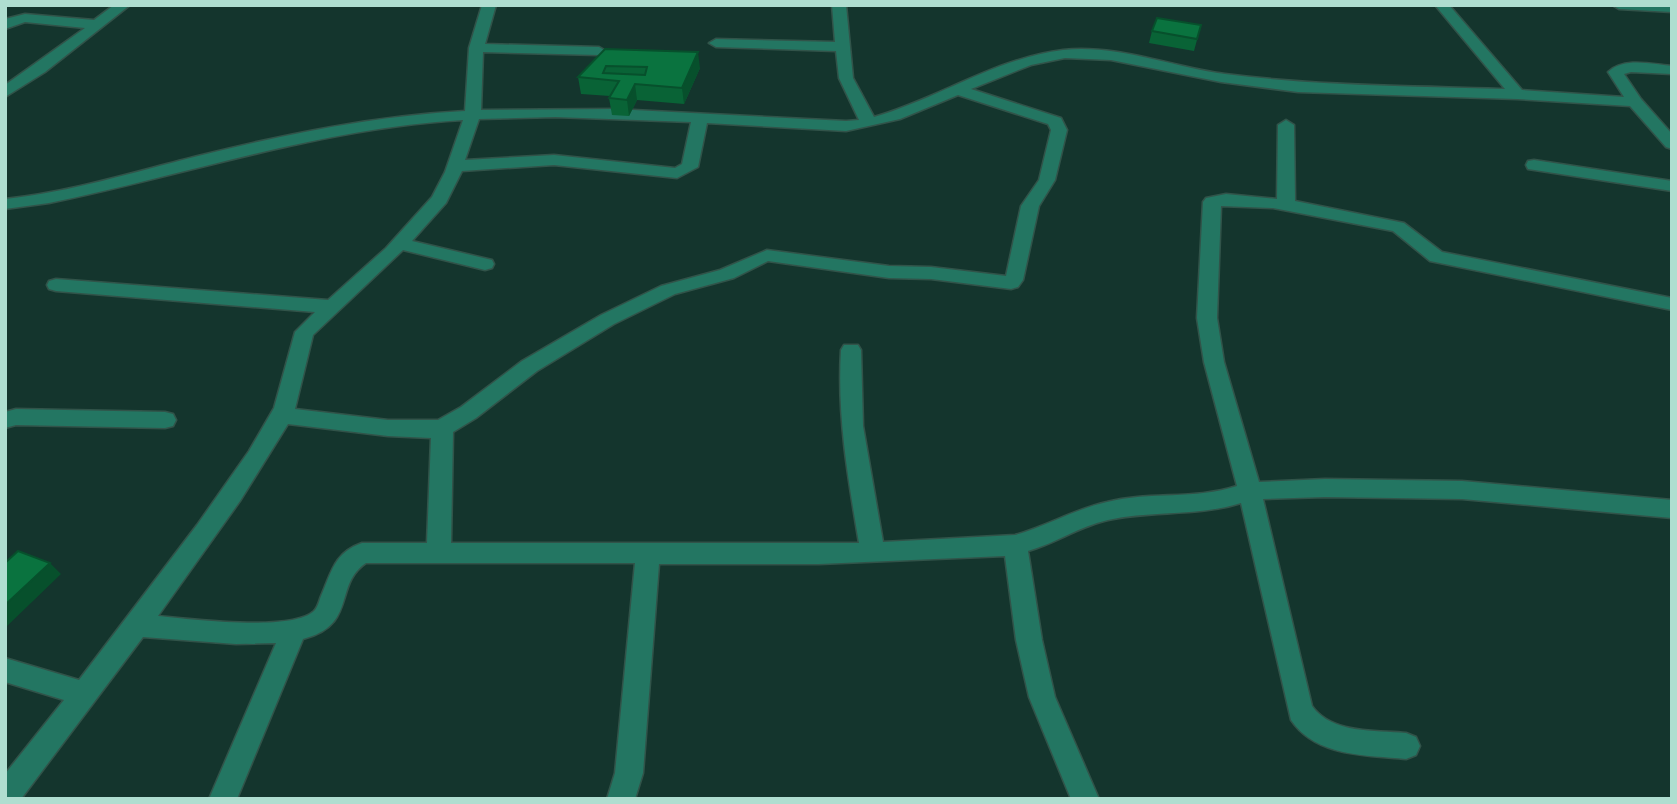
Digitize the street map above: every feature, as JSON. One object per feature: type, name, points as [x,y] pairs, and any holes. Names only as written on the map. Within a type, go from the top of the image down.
[{"type":"street","points":[[5,92],[123,5]]},
{"type":"street","points":[[5,797],[137,625],[244,479],[282,415],[289,395],[297,347],[305,332],[400,244],[435,206],[455,166],[473,113],[477,48],[489,5]]},
{"type":"street","points":[[839,5],[846,78],[869,123]]},
{"type":"street","points":[[1442,5],[1517,94]]},
{"type":"street","points":[[1619,5],[1672,8]]},
{"type":"street","points":[[5,25],[15,19],[25,18],[99,25]]},
{"type":"street","points":[[716,43],[842,47]]},
{"type":"street","points":[[477,48],[524,47],[599,51]]},
{"type":"street","points":[[5,204],[91,190],[240,150],[308,136],[473,113],[700,118],[846,126],[869,123],[1027,61],[1065,54],[1111,56],[1221,78],[1298,87],[1517,94],[1635,102]]},
{"type":"street","points":[[1671,145],[1635,102],[1615,72],[1630,67],[1672,69]]},
{"type":"street","points":[[282,415],[417,430],[442,428],[456,421],[521,373],[618,315],[688,283],[734,272],[757,257],[773,255],[889,272],[931,273],[1011,283],[1014,280],[1030,206],[1047,180],[1059,130],[1055,121],[958,90]]},
{"type":"street","points":[[455,166],[554,160],[677,173],[690,167],[700,118]]},
{"type":"street","points":[[1286,125],[1286,206]]},
{"type":"street","points":[[1534,165],[1672,186]]},
{"type":"street","points":[[1406,746],[1330,736],[1315,731],[1305,722],[1300,711],[1250,491],[1212,351],[1208,318],[1210,206],[1217,200],[1227,199],[1286,206],[1398,227],[1409,232],[1426,251],[1436,257],[1672,304]]},
{"type":"street","points":[[400,244],[485,264]]},
{"type":"street","points":[[56,285],[233,297],[331,307]]},
{"type":"street","points":[[851,349],[848,388],[852,433],[873,552]]},
{"type":"street","points":[[5,420],[16,417],[165,420]]},
{"type":"street","points":[[439,553],[442,428]]},
{"type":"street","points":[[137,625],[293,633],[319,624],[325,617],[347,563],[354,556],[372,552],[873,552],[1015,545],[1040,538],[1076,520],[1110,510],[1216,502],[1250,491],[1325,488],[1462,490],[1672,509]]},
{"type":"street","points":[[1015,545],[1029,640],[1042,697],[1085,799]]},
{"type":"street","points":[[621,799],[629,773],[648,554]]},
{"type":"street","points":[[223,799],[293,633]]},
{"type":"street","points":[[5,670],[84,694]]},
{"type":"building","points":[[1157,18],[1201,25],[1197,39],[1152,31]]},
{"type":"building","points":[[605,49],[698,52],[682,88],[635,84],[627,100],[609,98],[619,81],[578,77]],"holes":[[[606,66],[647,67],[645,75],[603,73]]]},
{"type":"building","points":[[18,551],[50,563],[5,605],[5,563]]}]
